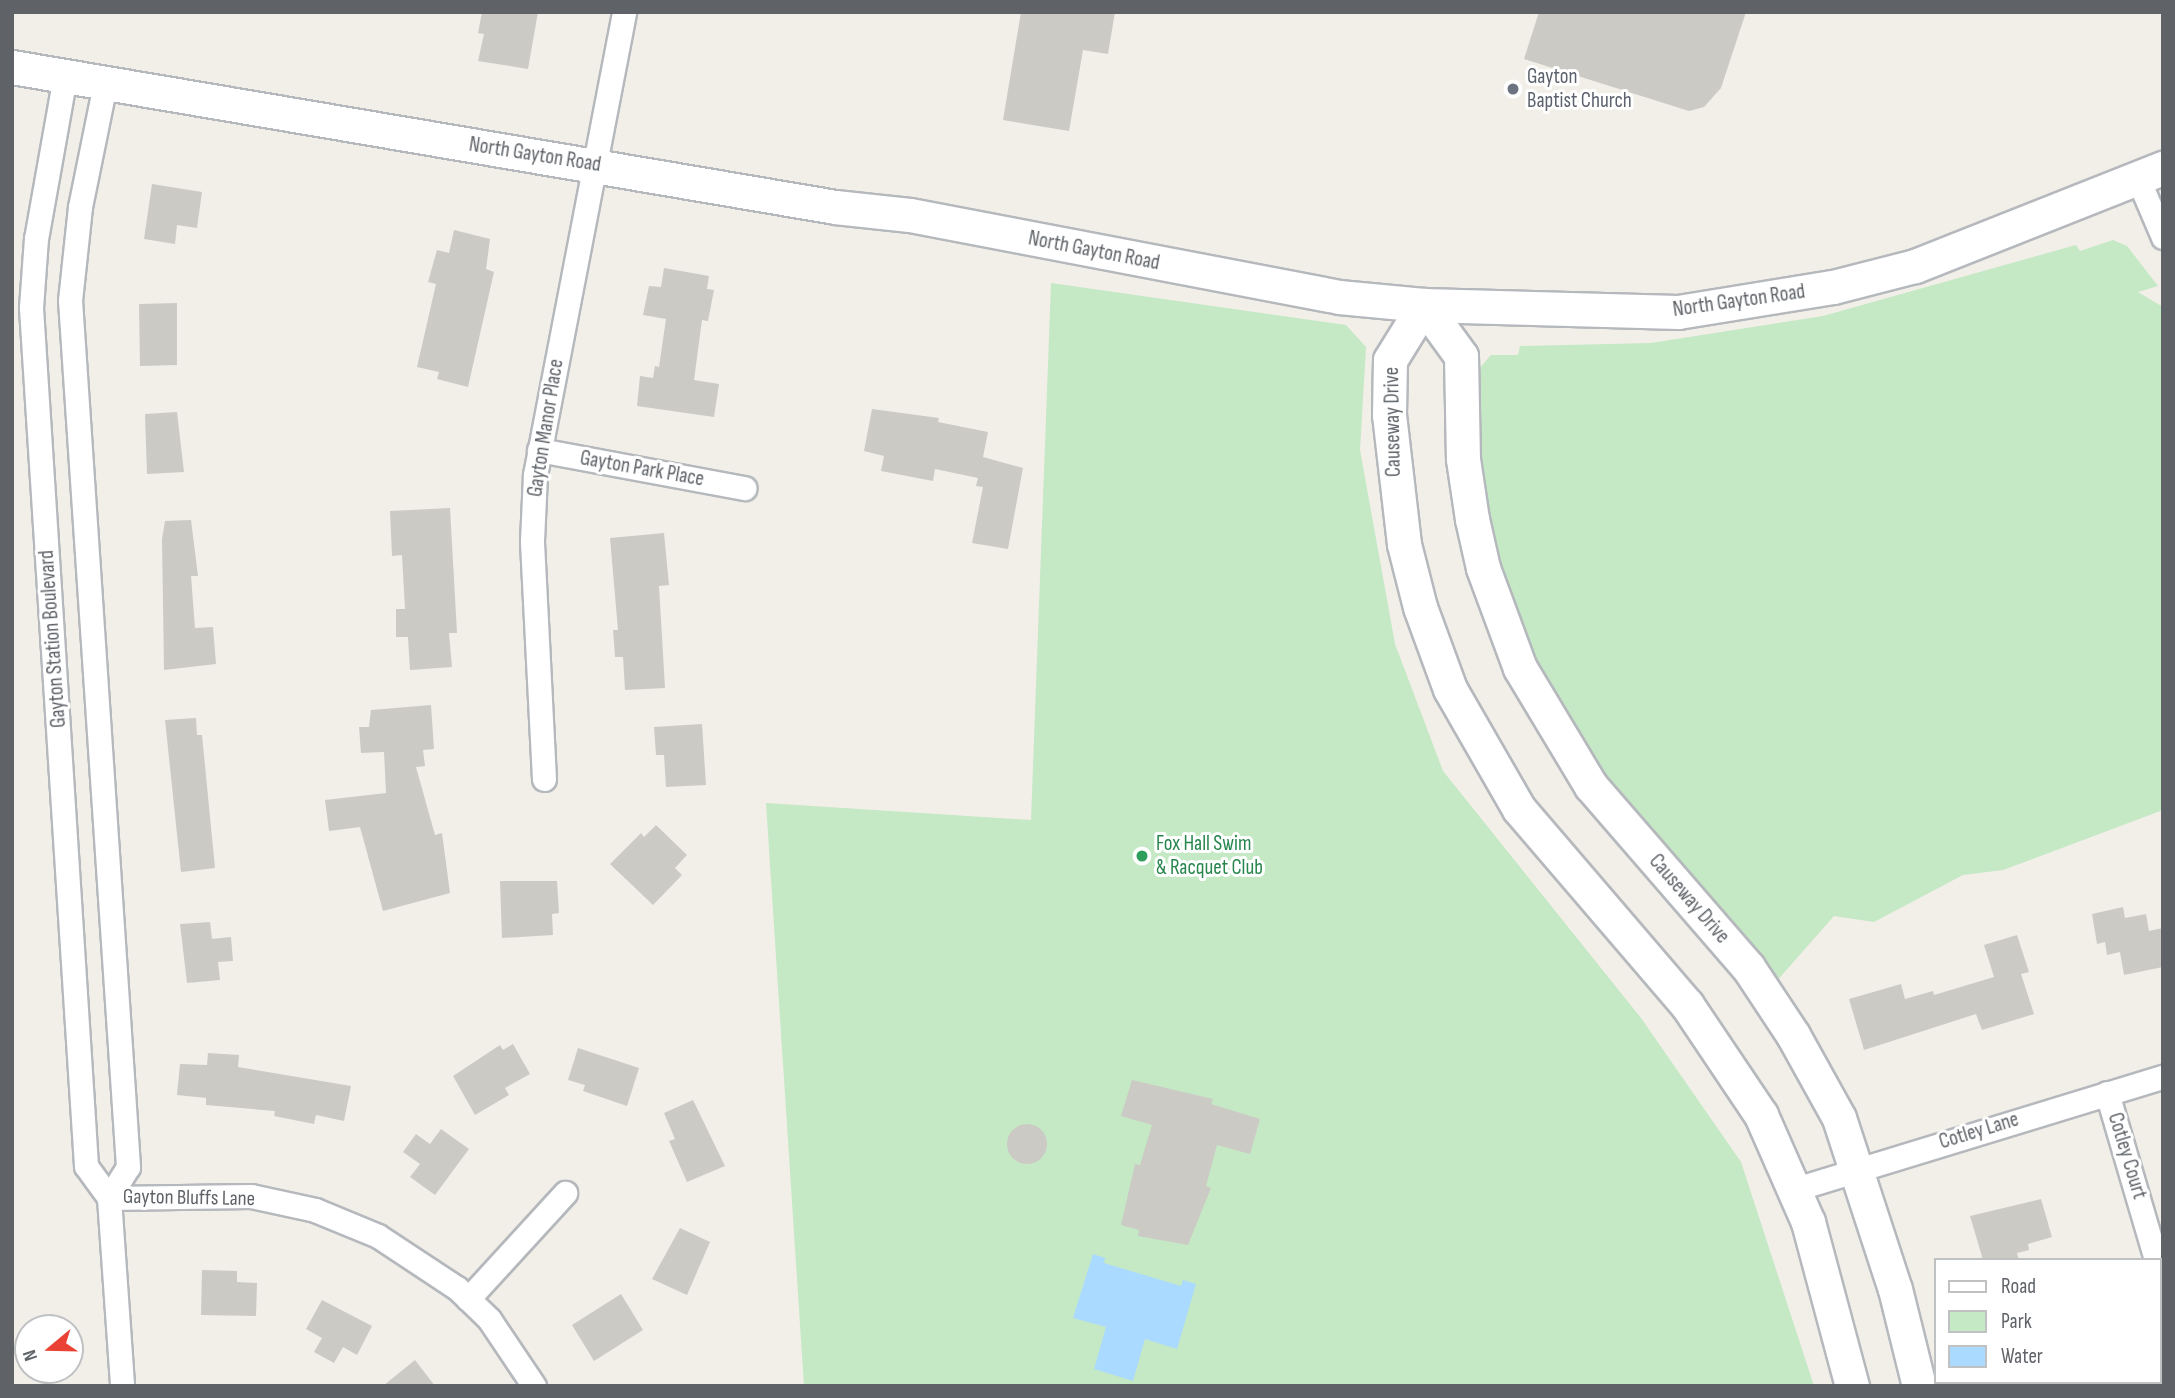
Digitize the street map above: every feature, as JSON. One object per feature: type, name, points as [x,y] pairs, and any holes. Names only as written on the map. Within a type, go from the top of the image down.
[{"type":"street","name":"Gayton Manor Place","points":[[544,779],[532,541],[539,450],[598,165],[624,12]]},
{"type":"street","name":"North Gayton Road","points":[[12,67],[835,207],[910,215],[1339,297],[1424,305],[1678,312],[1833,287],[1915,266],[2151,174]]},
{"type":"street","name":"Gayton Station Boulevard","points":[[65,76],[36,238],[32,309],[86,1166],[109,1198],[128,1167],[70,300],[80,207],[105,84]]},
{"type":"street","points":[[2151,174],[2163,237]]},
{"type":"street","name":"Causeway Drive","points":[[1852,1386],[1841,1334],[1796,1189],[1732,1067],[1653,962],[1564,867],[1518,809],[1450,689],[1420,607],[1404,544],[1389,415],[1390,360],[1424,305],[1461,356],[1463,459],[1472,519],[1487,580],[1520,668],[1591,786],[1707,916],[1793,1035],[1839,1118],[1895,1289],[1919,1386]]},
{"type":"street","name":"Gayton Park Place","points":[[539,450],[746,488]]},
{"type":"street","name":"Cotley Lane","points":[[1796,1189],[2163,1077]]},
{"type":"street","name":"Cotley Court","points":[[2107,1093],[2155,1258]]},
{"type":"street","points":[[468,1299],[565,1193]]},
{"type":"street","name":"Gayton Bluffs Lane","points":[[109,1198],[217,1194],[315,1210],[377,1236],[468,1299],[489,1319],[534,1386]]},
{"type":"street","points":[[109,1198],[122,1386]]},
{"type":"green space","points":[[2113,240],[2127,246],[2158,286],[2138,292],[2163,307],[2163,810],[2003,870],[1963,875],[1874,922],[1834,916],[1774,984],[1600,784],[1535,675],[1488,548],[1472,394],[1478,370],[1491,355],[1518,355],[1520,346],[1651,343],[1823,316],[2076,245],[2080,251]]},
{"type":"green space","name":"Fox Hall Swim & Racquet Club","points":[[1051,283],[1346,325],[1366,347],[1360,450],[1395,644],[1443,771],[1641,1018],[1741,1162],[1814,1386],[804,1386],[766,803],[1031,820]]},
{"type":"water","points":[[1093,1254],[1105,1258],[1104,1263],[1181,1286],[1183,1280],[1196,1284],[1177,1349],[1145,1339],[1133,1381],[1094,1369],[1106,1327],[1073,1318]]},
{"type":"building","points":[[482,12],[538,12],[528,69],[478,61],[484,34],[478,33]]},
{"type":"building","points":[[1021,12],[1115,12],[1108,54],[1083,50],[1069,131],[1003,120]]},
{"type":"building","points":[[1539,12],[1746,12],[1721,88],[1704,107],[1689,111],[1524,59]]},
{"type":"building","points":[[152,184],[202,192],[197,228],[177,225],[175,244],[144,239]]},
{"type":"building","points":[[454,230],[490,239],[486,269],[494,272],[468,387],[437,379],[439,372],[417,367],[436,284],[428,282],[437,250],[449,253]]},
{"type":"building","points":[[664,268],[709,276],[707,289],[714,290],[708,321],[702,320],[694,380],[719,384],[714,417],[637,406],[640,376],[653,378],[655,366],[659,367],[666,319],[643,315],[649,286],[661,287]]},
{"type":"building","points":[[177,303],[177,365],[140,366],[139,304]]},
{"type":"building","points":[[872,409],[939,418],[938,422],[988,432],[983,457],[1023,468],[1008,549],[972,543],[983,487],[976,486],[978,478],[935,469],[933,481],[881,471],[884,456],[864,451]]},
{"type":"building","points":[[177,412],[184,472],[147,474],[145,414]]},
{"type":"building","points":[[450,508],[457,633],[449,633],[452,667],[410,670],[408,637],[396,637],[396,609],[405,609],[402,555],[392,556],[390,511]]},
{"type":"building","points":[[191,520],[198,576],[191,576],[195,628],[213,627],[216,664],[164,670],[162,539],[165,521]]},
{"type":"building","points":[[664,533],[669,585],[659,586],[665,688],[625,690],[623,657],[615,657],[613,630],[618,630],[610,538]]},
{"type":"building","points":[[431,705],[434,749],[423,750],[425,766],[416,767],[435,835],[442,833],[450,893],[383,911],[360,827],[329,831],[325,800],[386,793],[384,752],[361,753],[359,727],[369,727],[371,710]]},
{"type":"building","points":[[196,718],[197,735],[202,735],[215,868],[181,872],[165,720]]},
{"type":"building","points":[[702,724],[706,785],[666,787],[664,755],[656,755],[654,727]]},
{"type":"building","points":[[656,825],[687,855],[675,868],[682,875],[653,905],[610,864],[641,833],[644,837]]},
{"type":"building","points":[[500,881],[557,881],[559,913],[552,914],[553,935],[502,938]]},
{"type":"building","points":[[2123,907],[2125,918],[2146,914],[2149,931],[2163,928],[2163,967],[2124,975],[2120,952],[2107,955],[2105,942],[2097,944],[2092,914]]},
{"type":"building","points":[[210,922],[212,939],[231,937],[233,961],[218,962],[220,980],[187,983],[180,924]]},
{"type":"building","points":[[2017,935],[2029,972],[2021,974],[2034,1014],[1982,1030],[1976,1014],[1864,1050],[1849,999],[1901,984],[1905,999],[1933,991],[1934,995],[1994,977],[1984,945]]},
{"type":"building","points":[[513,1044],[530,1074],[505,1088],[509,1095],[475,1115],[453,1076],[500,1045],[503,1050]]},
{"type":"building","points":[[578,1048],[639,1068],[627,1106],[583,1091],[585,1085],[568,1080]]},
{"type":"building","points":[[208,1053],[239,1055],[238,1067],[351,1086],[344,1121],[316,1115],[314,1124],[274,1116],[275,1111],[206,1105],[206,1098],[177,1095],[180,1064],[207,1065]]},
{"type":"building","points":[[1132,1080],[1213,1099],[1211,1104],[1260,1119],[1250,1154],[1217,1145],[1206,1186],[1211,1188],[1188,1245],[1138,1236],[1139,1230],[1121,1225],[1135,1164],[1140,1165],[1152,1125],[1121,1116]]},
{"type":"building","points":[[693,1100],[725,1166],[687,1182],[669,1141],[675,1139],[664,1113]]},
{"type":"building","points":[[1027,1124],[1035,1125],[1041,1130],[1046,1136],[1046,1152],[1041,1158],[1035,1163],[1027,1164],[1019,1163],[1013,1158],[1008,1152],[1007,1144],[1008,1136],[1013,1130],[1019,1125]]},
{"type":"building","points":[[441,1129],[469,1149],[435,1195],[410,1177],[420,1164],[403,1152],[416,1134],[430,1144]]},
{"type":"building","points":[[2041,1199],[2052,1237],[2028,1244],[2029,1250],[2017,1253],[2018,1258],[1982,1258],[1970,1216]]},
{"type":"building","points":[[680,1228],[710,1242],[687,1295],[652,1279]]},
{"type":"building","points":[[202,1270],[237,1271],[237,1282],[257,1283],[256,1316],[201,1315]]},
{"type":"building","points":[[621,1294],[643,1330],[594,1361],[572,1325]]},
{"type":"building","points":[[322,1300],[372,1326],[357,1355],[343,1347],[334,1363],[314,1352],[322,1338],[306,1329]]},
{"type":"building","points":[[415,1360],[435,1386],[383,1386]]},
{"type":"place","name":"Gayton Baptist Church","points":[[1513,89]]},
{"type":"place","name":"Fox Hall Swim & Racquet Club","points":[[1142,856]]}]
